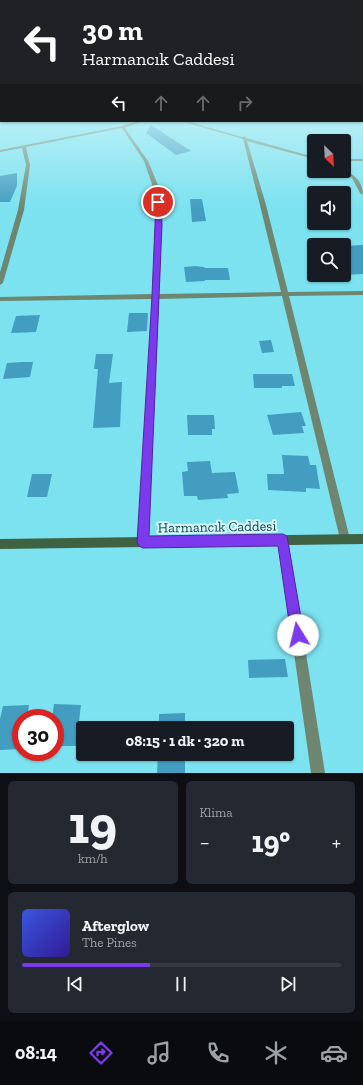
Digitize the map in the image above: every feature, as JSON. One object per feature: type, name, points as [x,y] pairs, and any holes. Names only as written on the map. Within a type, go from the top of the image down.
[{"type":"street","points":[[0,151],[76,136]]},
{"type":"street","points":[[129,136],[146,162],[157,190],[159,225],[143,542]]},
{"type":"street","points":[[240,136],[307,156]]},
{"type":"street","points":[[244,137],[263,205],[345,539]]},
{"type":"street","points":[[0,283],[21,210],[28,165],[24,146]]},
{"type":"street","points":[[351,160],[363,160]]},
{"type":"street","points":[[351,176],[354,177],[363,193]]},
{"type":"street","points":[[0,299],[363,292]]},
{"type":"street","name":"Harmancık Caddesi","points":[[0,544],[363,539]]},
{"type":"street","points":[[283,540],[318,773]]},
{"type":"building","points":[[150,136],[168,136],[191,151],[176,155]]},
{"type":"building","points":[[17,173],[17,186],[10,202],[0,202],[0,176]]},
{"type":"building","points":[[190,199],[202,199],[206,221],[192,222]]},
{"type":"building","points":[[363,245],[363,274],[351,275],[351,246]]},
{"type":"building","points":[[195,266],[205,268],[228,268],[230,280],[186,282],[184,267]]},
{"type":"building","points":[[129,313],[148,313],[147,331],[127,332]]},
{"type":"building","points":[[40,315],[36,332],[11,333],[16,316]]},
{"type":"building","points":[[271,340],[274,352],[262,353],[259,341]]},
{"type":"building","points":[[96,354],[113,354],[109,383],[122,382],[120,427],[93,428],[98,369],[94,369]]},
{"type":"building","points":[[33,362],[30,377],[3,379],[7,363]]},
{"type":"building","points":[[253,374],[292,374],[295,386],[282,386],[282,388],[254,388]]},
{"type":"building","points":[[301,412],[306,426],[302,426],[304,433],[273,435],[267,415]]},
{"type":"building","points":[[187,415],[214,415],[215,429],[212,429],[212,435],[188,435]]},
{"type":"building","points":[[282,455],[308,456],[310,465],[316,465],[320,489],[306,488],[306,492],[268,490],[267,474],[284,474]]},
{"type":"building","points":[[210,461],[212,473],[235,472],[239,493],[227,494],[228,498],[198,500],[197,496],[184,496],[182,472],[188,471],[187,462]]},
{"type":"building","points":[[32,474],[52,474],[47,497],[27,497]]},
{"type":"building","points":[[285,659],[288,677],[249,678],[248,660]]},
{"type":"building","points":[[54,704],[81,705],[79,721],[76,721],[76,746],[64,746],[64,709],[53,709]]},
{"type":"building","points":[[29,705],[28,709],[12,709],[12,749],[0,750],[0,719],[3,706]]},
{"type":"building","points":[[185,713],[185,721],[159,721],[159,714]]},
{"type":"building","points":[[158,761],[185,761],[185,773],[157,773]]},
{"type":"route","points":[[158,202],[159,225],[156,296],[143,542],[283,540],[298,635]]}]
